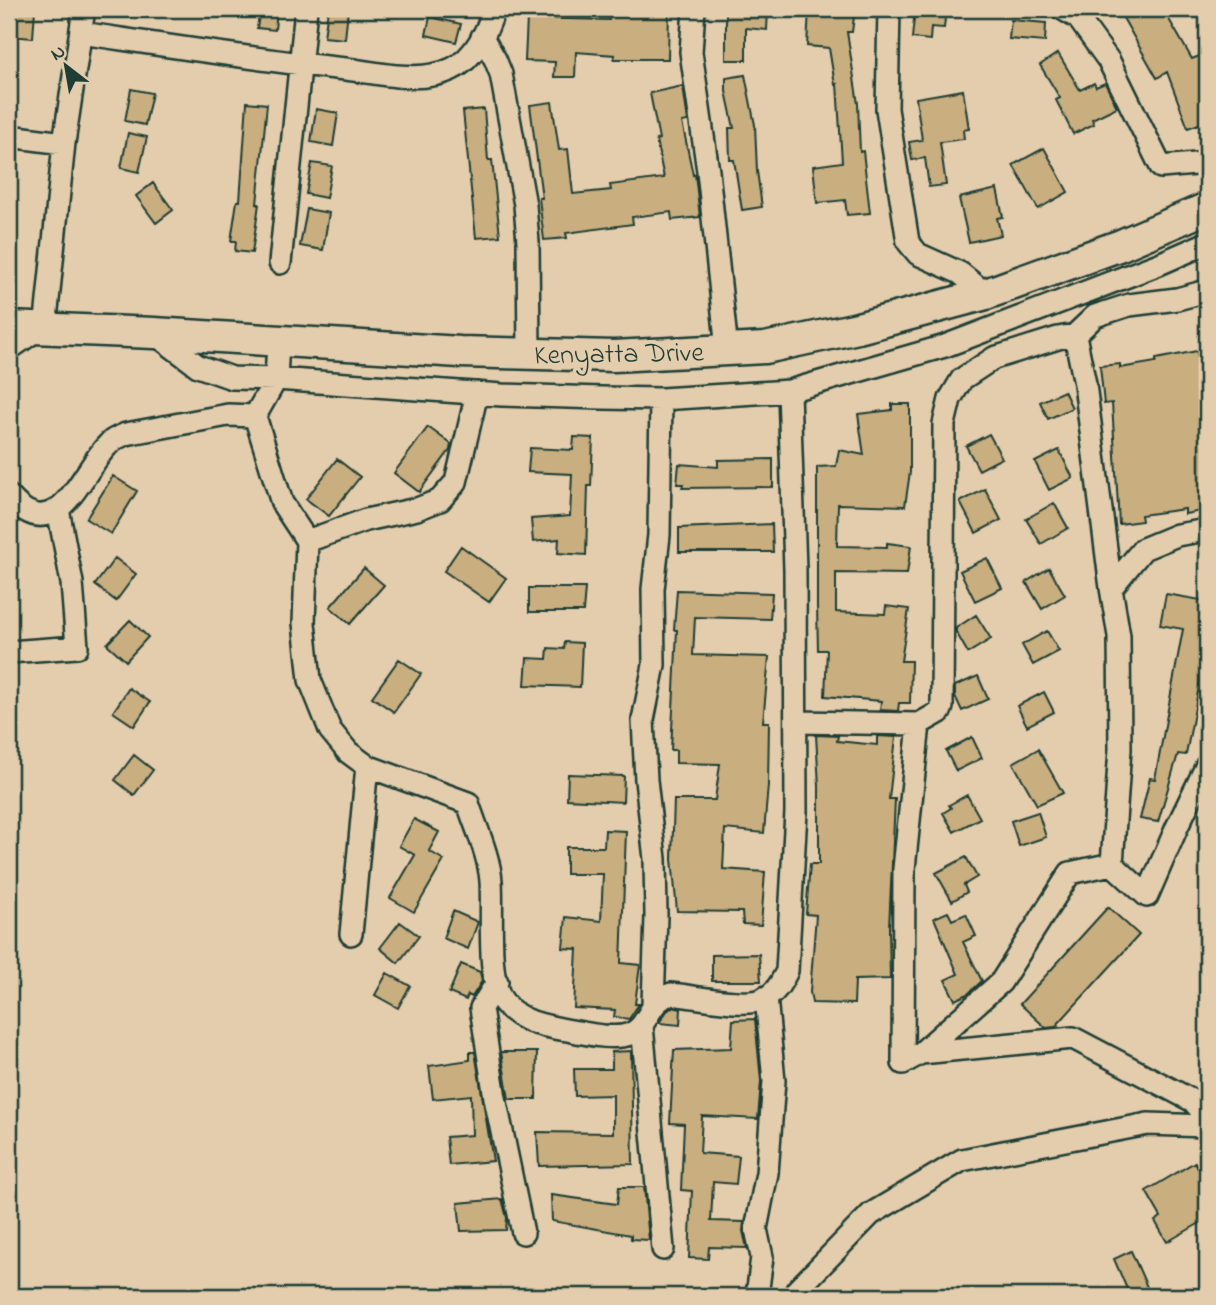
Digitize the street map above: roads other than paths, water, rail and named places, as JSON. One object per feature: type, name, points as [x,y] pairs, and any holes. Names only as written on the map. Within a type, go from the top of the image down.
[{"type":"main road","name":"Kenyatta Drive","points":[[31,328],[460,352],[614,356],[765,348],[858,328],[986,294],[1121,245],[1207,208]]},
{"type":"street","points":[[9,349],[31,328],[64,143],[84,9]]},
{"type":"street","points":[[280,263],[306,9]]},
{"type":"street","points":[[81,33],[301,65],[430,76],[454,68],[472,52],[489,25],[494,9]]},
{"type":"street","points":[[694,9],[691,52],[708,172],[727,350]]},
{"type":"street","points":[[889,9],[887,110],[908,242],[918,254],[960,273],[986,294]]},
{"type":"street","points":[[1063,9],[1078,18],[1109,61],[1161,167],[1207,163]]},
{"type":"street","points":[[482,37],[501,74],[525,205],[529,353]]},
{"type":"street","points":[[9,136],[64,143]]},
{"type":"street","points":[[154,333],[198,366],[232,378],[477,393],[661,399],[789,391],[945,346],[1207,243]]},
{"type":"street","points":[[796,722],[919,724],[940,712],[944,424],[950,399],[962,379],[995,358],[1075,335],[1095,316],[1129,305],[1177,299],[1207,291]]},
{"type":"street","points":[[1075,335],[1085,384],[1119,636],[1120,749],[1112,864]]},
{"type":"street","points":[[278,342],[276,379],[255,416],[282,503],[307,541],[304,623],[310,680],[330,730],[348,752],[367,766],[468,803],[491,878],[493,964],[500,998],[511,1010],[526,1020],[552,1028],[612,1035],[630,1034],[642,1026],[653,1004],[662,996],[671,994],[749,1003],[766,997],[782,983],[787,971],[796,812],[796,570],[789,391]]},
{"type":"street","points":[[307,541],[366,520],[417,509],[440,500],[456,482],[477,393]]},
{"type":"street","points":[[653,1004],[655,859],[646,780],[643,720],[654,665],[653,589],[659,535],[661,399]]},
{"type":"street","points":[[9,496],[28,511],[41,515],[58,509],[78,489],[111,442],[126,433],[228,415],[255,416]]},
{"type":"street","points":[[9,652],[77,647],[72,583],[58,509]]},
{"type":"street","points":[[1111,588],[1143,549],[1177,535],[1207,530]]},
{"type":"street","points":[[919,724],[904,869],[903,1063],[921,1053],[1001,982],[1070,873],[1112,864]]},
{"type":"street","points":[[1112,864],[1147,896],[1207,765]]},
{"type":"street","points":[[351,934],[367,766]]},
{"type":"street","points":[[497,982],[481,1008],[495,1098],[523,1233]]},
{"type":"street","points":[[757,1296],[762,1257],[756,1229],[767,1172],[774,1081],[766,997]]},
{"type":"street","points":[[642,1026],[663,1249]]},
{"type":"street","points":[[921,1053],[1073,1038],[1193,1101],[1207,1117]]},
{"type":"street","points":[[794,1296],[871,1214],[962,1160],[1148,1124],[1207,1126]]}]
